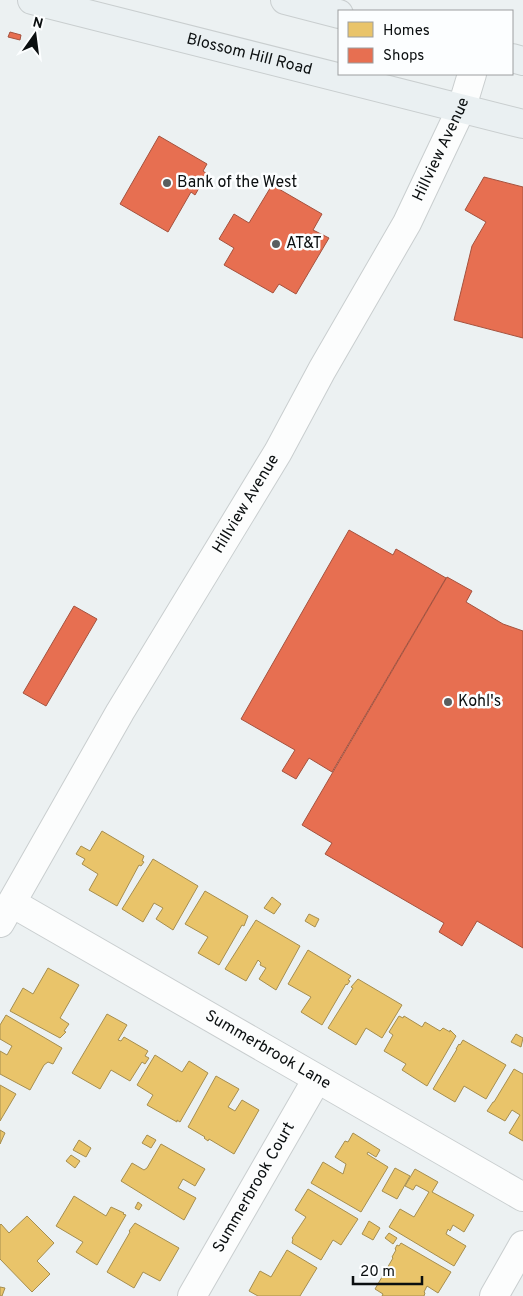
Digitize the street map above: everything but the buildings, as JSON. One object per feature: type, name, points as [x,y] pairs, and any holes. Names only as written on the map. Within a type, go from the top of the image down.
[{"type":"main road","name":"Blossom Hill Road","points":[[32,0],[523,124]]},
{"type":"main road","points":[[285,0],[338,14]]},
{"type":"street","name":"Hillview Avenue","points":[[6,913],[120,712],[278,452],[322,370],[408,223],[462,108],[472,75]]},
{"type":"street","name":"Summerbrook Lane","points":[[6,913],[317,1079],[523,1197]]},
{"type":"street","name":"Summerbrook Court","points":[[192,1296],[317,1079]]},
{"type":"street","points":[[494,1296],[523,1245]]},
{"type":"place","name":"Bank of the West","points":[[167,183]]},
{"type":"place","name":"AT&T","points":[[276,244]]},
{"type":"place","name":"Kohl's","points":[[448,702]]}]
